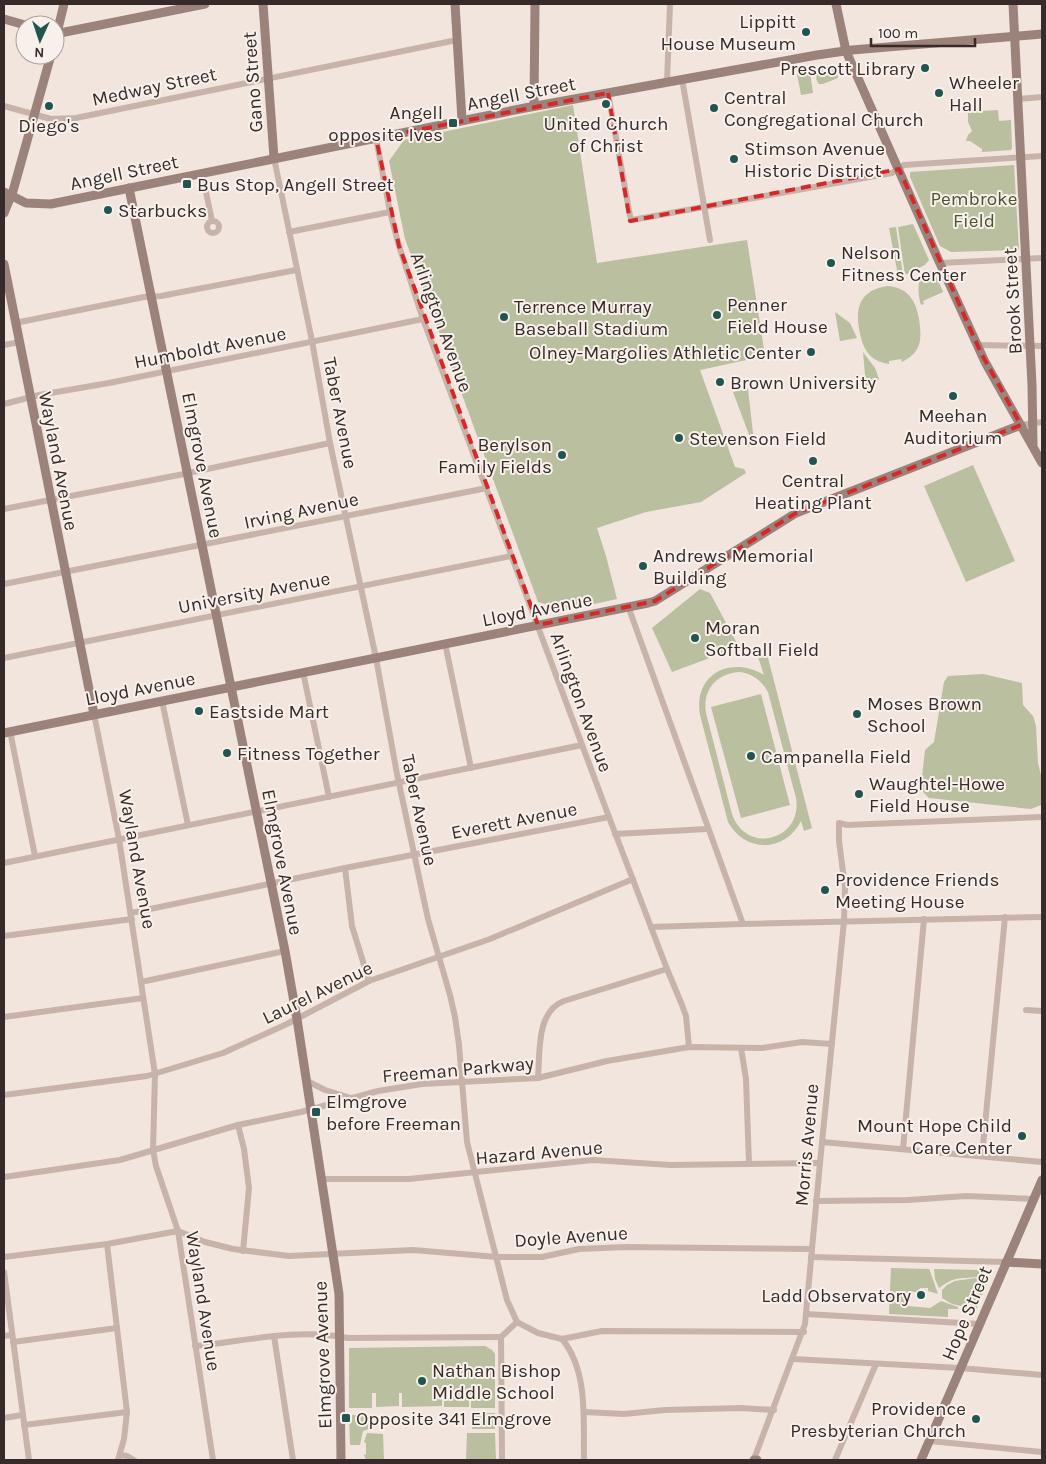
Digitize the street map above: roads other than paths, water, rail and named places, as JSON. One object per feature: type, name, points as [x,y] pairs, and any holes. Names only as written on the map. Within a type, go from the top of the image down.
[{"type":"street","points":[[65,34],[205,4]]},
{"type":"street","name":"Gano Street","points":[[263,4],[274,158]]},
{"type":"street","points":[[455,4],[462,120]]},
{"type":"street","points":[[534,106],[535,4]]},
{"type":"street","points":[[667,82],[670,4]]},
{"type":"street","points":[[836,4],[846,51],[940,263],[977,345],[1042,463]]},
{"type":"street","name":"Brook Street","points":[[1013,4],[1030,346],[1038,422],[1033,446]]},
{"type":"street","name":"Angell Street","points":[[7,195],[26,203],[45,205],[462,120],[682,79],[846,51],[1042,34]]},
{"type":"street","name":"Medway Street","points":[[4,106],[34,116],[51,119],[76,118],[458,40]]},
{"type":"street","points":[[4,213],[7,195],[34,116],[48,65]]},
{"type":"street","points":[[682,79],[710,240]]},
{"type":"street","points":[[608,93],[632,220],[892,173],[904,165],[1042,156]]},
{"type":"street","points":[[1018,99],[1042,97]]},
{"type":"street","name":"Arlington Avenue","points":[[376,138],[390,212],[423,319],[608,817],[686,1016],[689,1047]]},
{"type":"street","name":"Taber Avenue","points":[[274,158],[312,341],[330,444],[376,658],[414,855],[428,919],[450,995],[459,1045],[467,1142],[507,1300],[517,1322]]},
{"type":"street","points":[[202,173],[212,221]]},
{"type":"street","name":"Elmgrove Avenue","points":[[129,188],[203,545],[297,1019],[339,1294],[341,1460]]},
{"type":"street","points":[[289,232],[390,212]]},
{"type":"street","points":[[940,263],[1042,258]]},
{"type":"street","name":"Wayland Avenue","points":[[4,264],[119,839],[155,1074],[154,1150],[156,1166],[178,1231],[194,1346],[213,1460]]},
{"type":"street","points":[[15,323],[296,270]]},
{"type":"street","name":"Humboldt Avenue","points":[[4,404],[30,397],[423,319]]},
{"type":"street","points":[[4,345],[20,342]]},
{"type":"street","points":[[977,345],[1042,346]]},
{"type":"street","name":"Lloyd Avenue","points":[[7,732],[655,601],[796,513],[1021,424],[1038,422]]},
{"type":"street","points":[[4,508],[330,444]]},
{"type":"street","name":"Irving Avenue","points":[[4,584],[487,488]]},
{"type":"street","name":"University Avenue","points":[[4,658],[511,556]]},
{"type":"street","points":[[628,606],[742,924]]},
{"type":"street","points":[[446,643],[471,768]]},
{"type":"street","points":[[303,672],[329,797]]},
{"type":"street","points":[[162,701],[188,825]]},
{"type":"street","points":[[7,732],[35,856]]},
{"type":"street","points":[[4,863],[582,745]]},
{"type":"street","name":"Everett Avenue","points":[[4,936],[131,916],[345,868],[608,817]]},
{"type":"street","name":"Morris Avenue","points":[[755,1460],[804,1332],[844,921],[845,887],[839,823],[1042,817]]},
{"type":"street","points":[[616,834],[708,829]]},
{"type":"street","points":[[345,868],[352,926],[369,981]]},
{"type":"street","name":"Laurel Avenue","points":[[4,1096],[155,1074],[223,1053],[297,1019],[369,981],[490,939],[633,879]]},
{"type":"street","points":[[651,927],[1042,916]]},
{"type":"street","points":[[982,1156],[1005,917]]},
{"type":"street","points":[[903,1149],[924,919]]},
{"type":"street","points":[[141,982],[285,951]]},
{"type":"street","points":[[538,1078],[541,1036],[549,1010],[557,1003],[667,969]]},
{"type":"street","points":[[4,1017],[144,998]]},
{"type":"street","points":[[1026,1010],[1042,1011]]},
{"type":"street","name":"Freeman Parkway","points":[[4,1176],[106,1162],[238,1125],[311,1109],[378,1091],[422,1084],[538,1078],[607,1061],[689,1047],[762,1048],[802,1042],[832,1044]]},
{"type":"street","points":[[741,1048],[746,1079],[750,1164]]},
{"type":"street","points":[[307,1081],[325,1090],[351,1098]]},
{"type":"street","points":[[238,1125],[244,1149],[249,1188],[243,1251]]},
{"type":"street","points":[[822,1142],[1042,1162]]},
{"type":"street","name":"Hazard Avenue","points":[[322,1179],[409,1179],[593,1160],[670,1165],[820,1163]]},
{"type":"street","name":"Hope Street","points":[[921,1460],[1042,1180]]},
{"type":"street","points":[[816,1202],[976,1196],[1034,1199]]},
{"type":"street","points":[[4,1257],[107,1244],[178,1231]]},
{"type":"street","name":"Doyle Avenue","points":[[178,1231],[205,1242],[243,1251],[289,1256],[413,1250],[497,1257],[542,1256],[579,1249],[626,1247],[812,1249]]},
{"type":"street","points":[[107,1244],[127,1412],[119,1458],[127,1456],[134,1460]]},
{"type":"street","points":[[811,1257],[1042,1264]]},
{"type":"street","points":[[4,1272],[29,1460]]},
{"type":"street","points":[[806,1314],[979,1324]]},
{"type":"street","points":[[194,1346],[274,1336],[331,1334],[347,1338],[501,1337],[517,1322],[538,1333],[562,1339],[602,1332],[804,1332]]},
{"type":"street","points":[[4,1336],[13,1339],[117,1328]]},
{"type":"street","points":[[274,1336],[293,1460]]},
{"type":"street","points":[[501,1337],[502,1460]]},
{"type":"street","points":[[562,1339],[571,1353],[583,1396],[584,1460]]},
{"type":"street","points":[[793,1359],[960,1368],[1042,1375]]},
{"type":"street","points":[[835,1460],[876,1364]]},
{"type":"street","points":[[584,1412],[624,1414],[665,1410],[774,1410]]},
{"type":"street","points":[[24,1424],[127,1412]]},
{"type":"street","points":[[4,1418],[22,1415]]},
{"type":"street","points":[[930,1441],[1042,1452]]},
{"type":"place","name":"Lippitt House Museum","points":[[806,32]]},
{"type":"place","name":"Prescott Library","points":[[925,68]]},
{"type":"place","name":"Wheeler Hall","points":[[939,93]]},
{"type":"place","name":"United Church of Christ","points":[[606,104]]},
{"type":"place","name":"Diego's","points":[[49,106]]},
{"type":"place","name":"Central Congregational Church","points":[[714,108]]},
{"type":"place","name":"Angell opposite Ives","points":[[453,123]]},
{"type":"place","name":"Stimson Avenue Historic District","points":[[734,159]]},
{"type":"place","name":"Bus Stop, Angell Street","points":[[187,184]]},
{"type":"place","name":"Starbucks","points":[[108,210]]},
{"type":"place","name":"Nelson Fitness Center","points":[[831,263]]},
{"type":"place","name":"Penner Field House","points":[[717,315]]},
{"type":"place","name":"Terrence Murray Baseball Stadium","points":[[504,317]]},
{"type":"place","name":"Olney-Margolies Athletic Center","points":[[811,352]]},
{"type":"place","name":"Brown University","points":[[720,382]]},
{"type":"place","name":"Meehan Auditorium","points":[[953,396]]},
{"type":"place","name":"Stevenson Field","points":[[679,438]]},
{"type":"place","name":"Berylson Family Fields","points":[[562,455]]},
{"type":"place","name":"Central Heating Plant","points":[[813,461]]},
{"type":"place","name":"Andrews Memorial Building","points":[[643,566]]},
{"type":"place","name":"Moran Softball Field","points":[[695,638]]},
{"type":"place","name":"Eastside Mart","points":[[199,711]]},
{"type":"place","name":"Moses Brown School","points":[[857,714]]},
{"type":"place","name":"Fitness Together","points":[[227,753]]},
{"type":"place","name":"Campanella Field","points":[[751,756]]},
{"type":"place","name":"Waughtel-Howe Field House","points":[[859,794]]},
{"type":"place","name":"Providence Friends Meeting House","points":[[825,890]]},
{"type":"place","name":"Elmgrove before Freeman","points":[[316,1112]]},
{"type":"place","name":"Mount Hope Child Care Center","points":[[1022,1136]]},
{"type":"place","name":"Ladd Observatory","points":[[921,1295]]},
{"type":"place","name":"Nathan Bishop Middle School","points":[[422,1381]]},
{"type":"place","name":"Opposite 341 Elmgrove","points":[[346,1418]]},
{"type":"place","name":"Providence Presbyterian Church","points":[[976,1419]]},
{"type":"park label","name":"Pembroke Field","points":[[974,209]]}]
